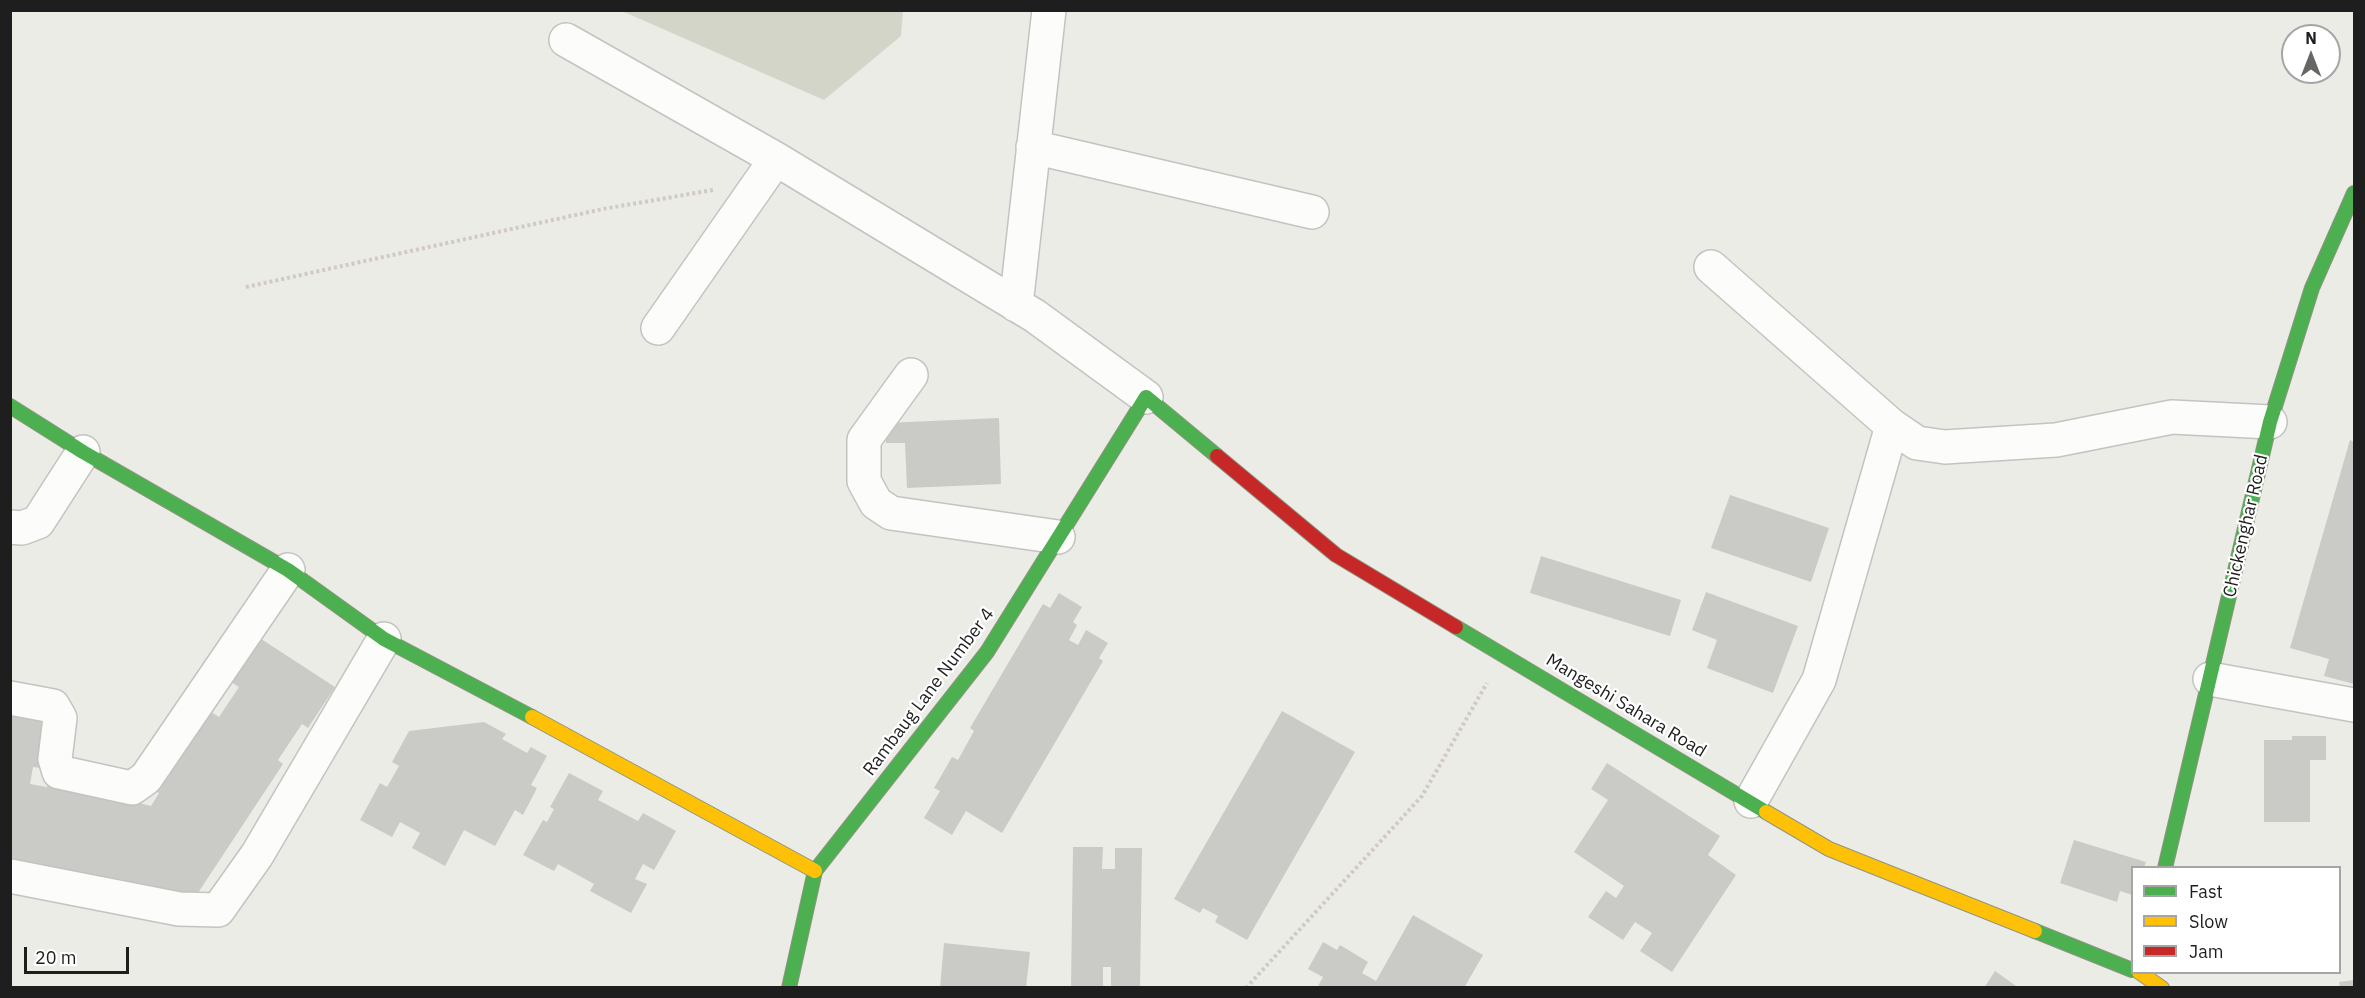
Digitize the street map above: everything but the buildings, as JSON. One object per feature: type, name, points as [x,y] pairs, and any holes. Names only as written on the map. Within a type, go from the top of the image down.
[{"type":"street","points":[[1016,304],[1049,10]]},
{"type":"street","points":[[566,40],[767,170],[1016,304],[1146,397]]},
{"type":"street","points":[[1033,147],[1312,212]]},
{"type":"street","points":[[658,328],[767,170]]},
{"type":"street","name":"Chickenghar Road","points":[[2165,866],[2270,422],[2312,288],[2355,193]]},
{"type":"street","points":[[1711,267],[1892,426],[1917,443],[1945,447],[2056,440],[2172,417],[2270,422]]},
{"type":"street","points":[[911,375],[864,440],[864,481],[876,503],[891,513],[1058,537]]},
{"type":"street","name":"Rambaug Lane Number 4","points":[[789,987],[815,871],[987,652],[1146,397]]},
{"type":"street","name":"Mangeshi Sahara Road","points":[[1146,397],[1336,555],[1829,849],[2131,969]]},
{"type":"street","points":[[10,406],[83,452],[288,570],[384,639],[815,871]]},
{"type":"street","points":[[1750,801],[1819,680],[1892,426]]},
{"type":"street","points":[[10,528],[22,528],[38,522],[83,452]]},
{"type":"street","points":[[10,698],[53,706],[60,718],[55,759],[59,772],[132,788],[146,778],[288,570]]},
{"type":"street","points":[[10,876],[179,909],[218,910],[257,855],[384,639]]},
{"type":"street","points":[[2210,679],[2355,705]]},
{"type":"street","points":[[2142,974],[2162,987]]},
{"type":"path","points":[[246,287],[603,209],[767,170]]},
{"type":"path","points":[[1246,987],[1422,796],[1504,654]]},
{"type":"shaded area","points":[[903,10],[901,36],[824,100],[622,11]]},
{"type":"traffic: fast","points":[[2165,866],[2270,422],[2312,288],[2354,193]]},
{"type":"traffic: fast","points":[[789,988],[815,871],[987,652],[1146,397],[1217,456]]},
{"type":"traffic: fast","points":[[10,406],[83,452],[288,570],[384,639],[532,717]]},
{"type":"traffic: fast","points":[[1456,627],[1766,812]]},
{"type":"traffic: fast","points":[[2035,931],[2131,970]]},
{"type":"traffic: slow","points":[[532,717],[815,871]]},
{"type":"traffic: slow","points":[[1766,812],[1829,849],[2035,931]]},
{"type":"traffic: slow","points":[[2142,974],[2162,988]]},
{"type":"traffic: jam","points":[[1217,456],[1336,555],[1456,627]]}]
